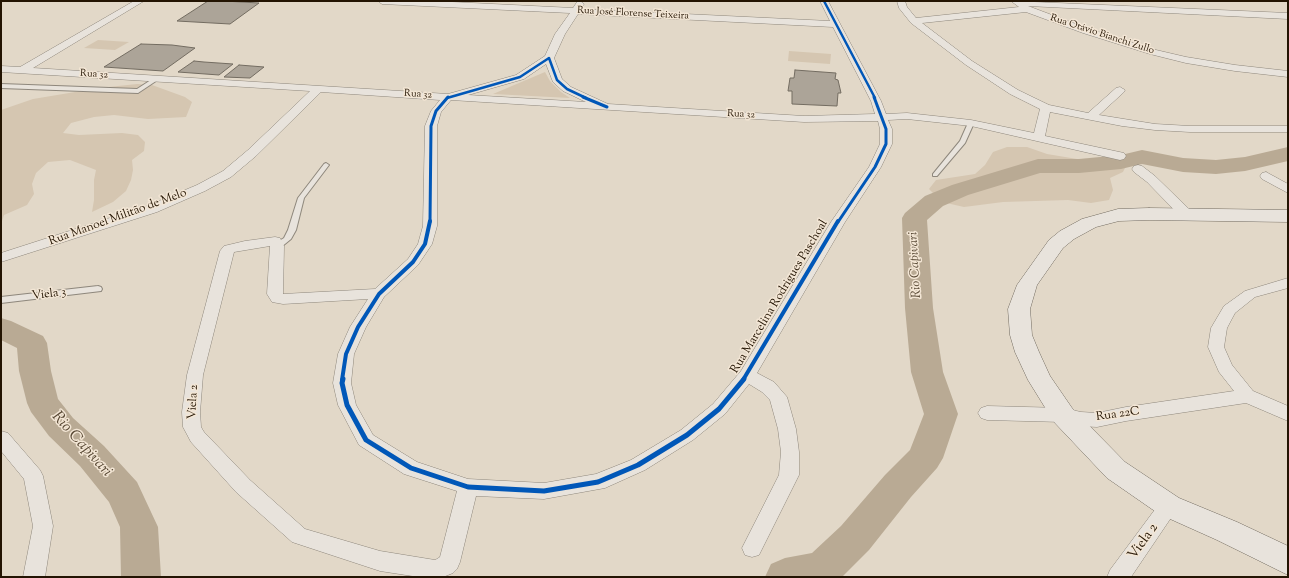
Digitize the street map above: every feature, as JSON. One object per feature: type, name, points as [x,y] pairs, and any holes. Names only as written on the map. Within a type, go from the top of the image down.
[{"type":"street","points":[[21,71],[140,1]]},
{"type":"street","name":"Rua José Florense Teixeira","points":[[382,1],[835,24]]},
{"type":"street","points":[[448,97],[506,82],[520,76],[549,58],[560,34],[582,1]]},
{"type":"street","name":"Rua Marcelina Rodrigues Paschoal","points":[[448,97],[436,111],[431,126],[430,226],[425,244],[413,262],[379,294],[358,327],[346,354],[342,383],[346,405],[366,440],[411,468],[468,487],[544,492],[598,482],[638,465],[687,435],[719,409],[747,375],[838,222],[875,167],[886,144],[886,130],[876,101],[824,1]]},
{"type":"street","points":[[901,1],[903,8],[914,21],[968,63],[1014,92],[1046,108],[1122,123],[1190,129],[1288,129]]},
{"type":"street","points":[[1016,2],[1288,16]]},
{"type":"street","name":"Rua Otávio Bianchi Zullo","points":[[1016,2],[1027,9],[1086,32],[1153,52],[1186,60],[1235,68],[1288,74]]},
{"type":"street","points":[[914,21],[1027,9]]},
{"type":"street","points":[[814,23],[824,18],[829,10]]},
{"type":"street","points":[[549,58],[557,80],[567,89],[607,107]]},
{"type":"street","name":"Rua 32","points":[[1,69],[156,80],[319,88],[796,118],[854,119],[907,116],[971,123],[1120,156]]},
{"type":"street","name":"Rua Manoel Militão de Melo","points":[[1,258],[152,209],[201,188],[227,174],[252,153],[319,88]]},
{"type":"street","points":[[1090,117],[1120,90]]},
{"type":"street","points":[[854,119],[869,111],[876,101]]},
{"type":"street","points":[[1038,139],[1046,108]]},
{"type":"street","points":[[1138,169],[1151,179],[1187,215]]},
{"type":"street","points":[[1266,176],[1288,189]]},
{"type":"street","points":[[1288,216],[1118,215],[1089,223],[1067,235],[1056,244],[1027,285],[1019,309],[1021,335],[1026,352],[1040,380],[1063,415],[1084,439],[1116,470],[1169,506],[1227,531],[1288,561]]},
{"type":"street","name":"Viela 2","points":[[278,246],[274,241],[270,241],[232,248],[227,251],[196,375],[191,412],[192,427],[197,437],[243,486],[299,536],[380,561],[436,570],[445,566],[449,562],[468,487]]},
{"type":"street","points":[[278,246],[275,294],[277,298],[379,294]]},
{"type":"street","points":[[1288,282],[1243,298],[1229,310],[1219,328],[1216,347],[1225,368],[1247,396],[1288,414]]},
{"type":"street","points":[[747,375],[774,391],[778,397],[787,429],[790,452],[789,475],[752,548]]},
{"type":"street","name":"Rua 22C","points":[[987,413],[1063,415],[1081,419],[1097,420],[1126,414],[1247,396]]},
{"type":"street","points":[[1,438],[33,476],[43,526],[34,577]]},
{"type":"street","name":"Viela 2","points":[[1118,577],[1169,506]]},
{"type":"lane","points":[[1,86],[138,91],[156,80]]},
{"type":"lane","points":[[935,175],[963,142],[971,123]]},
{"type":"lane","points":[[278,246],[287,239],[292,230],[302,198],[326,165]]},
{"type":"lane","name":"Viela 3","points":[[1,300],[98,289]]},
{"type":"shaded area","points":[[98,40],[129,42],[115,50],[84,48]]},
{"type":"shaded area","points":[[789,51],[831,54],[830,64],[788,61]]},
{"type":"shaded area","points":[[545,72],[550,81],[561,92],[570,98],[493,94]]},
{"type":"shaded area","points":[[137,84],[152,85],[185,97],[192,102],[186,117],[148,119],[114,115],[94,117],[71,123],[63,133],[79,135],[122,133],[138,135],[145,142],[144,151],[132,160],[133,170],[131,180],[126,191],[113,202],[92,212],[96,170],[70,160],[48,162],[36,173],[32,184],[34,194],[27,205],[4,215],[1,224],[1,110],[33,99],[99,88]]},
{"type":"shaded area","points":[[1007,147],[1027,147],[1047,154],[1089,161],[1124,159],[1127,164],[1123,172],[1110,178],[1113,190],[1109,200],[1091,203],[1068,200],[1003,202],[964,207],[942,202],[929,189],[936,180],[975,174],[985,165],[993,152]]},
{"type":"building","points":[[208,1],[259,3],[230,24],[177,21]]},
{"type":"building","points":[[141,44],[172,45],[195,48],[163,71],[104,67]]},
{"type":"building","points":[[194,61],[233,64],[219,75],[178,72]]},
{"type":"building","points":[[239,65],[264,67],[250,78],[224,77]]},
{"type":"building","points":[[795,70],[836,73],[835,79],[838,80],[841,93],[838,93],[837,106],[792,104],[792,91],[788,91],[790,78],[794,78]]},
{"type":"waterway","name":"Rio Capivari","points":[[785,577],[823,569],[855,538],[898,486],[925,458],[941,414],[927,372],[919,308],[914,218],[934,201],[960,190],[1038,166],[1079,166],[1121,162],[1142,157],[1183,165],[1216,167],[1245,164],[1288,154]]},
{"type":"waterway","name":"Rio Capivari","points":[[1,328],[32,343],[35,371],[43,403],[61,427],[92,456],[124,493],[139,527],[141,577]]},
{"type":"cycle path","points":[[607,107],[567,89],[557,80],[549,58],[520,77],[448,97],[436,111],[431,126],[430,226],[425,244],[413,262],[379,294],[358,327],[346,354],[342,383],[347,405],[366,440],[411,468],[468,487],[544,491],[598,482],[638,465],[687,435],[719,409],[747,375],[838,222],[875,167],[886,144],[886,129],[876,101],[824,1]]}]
